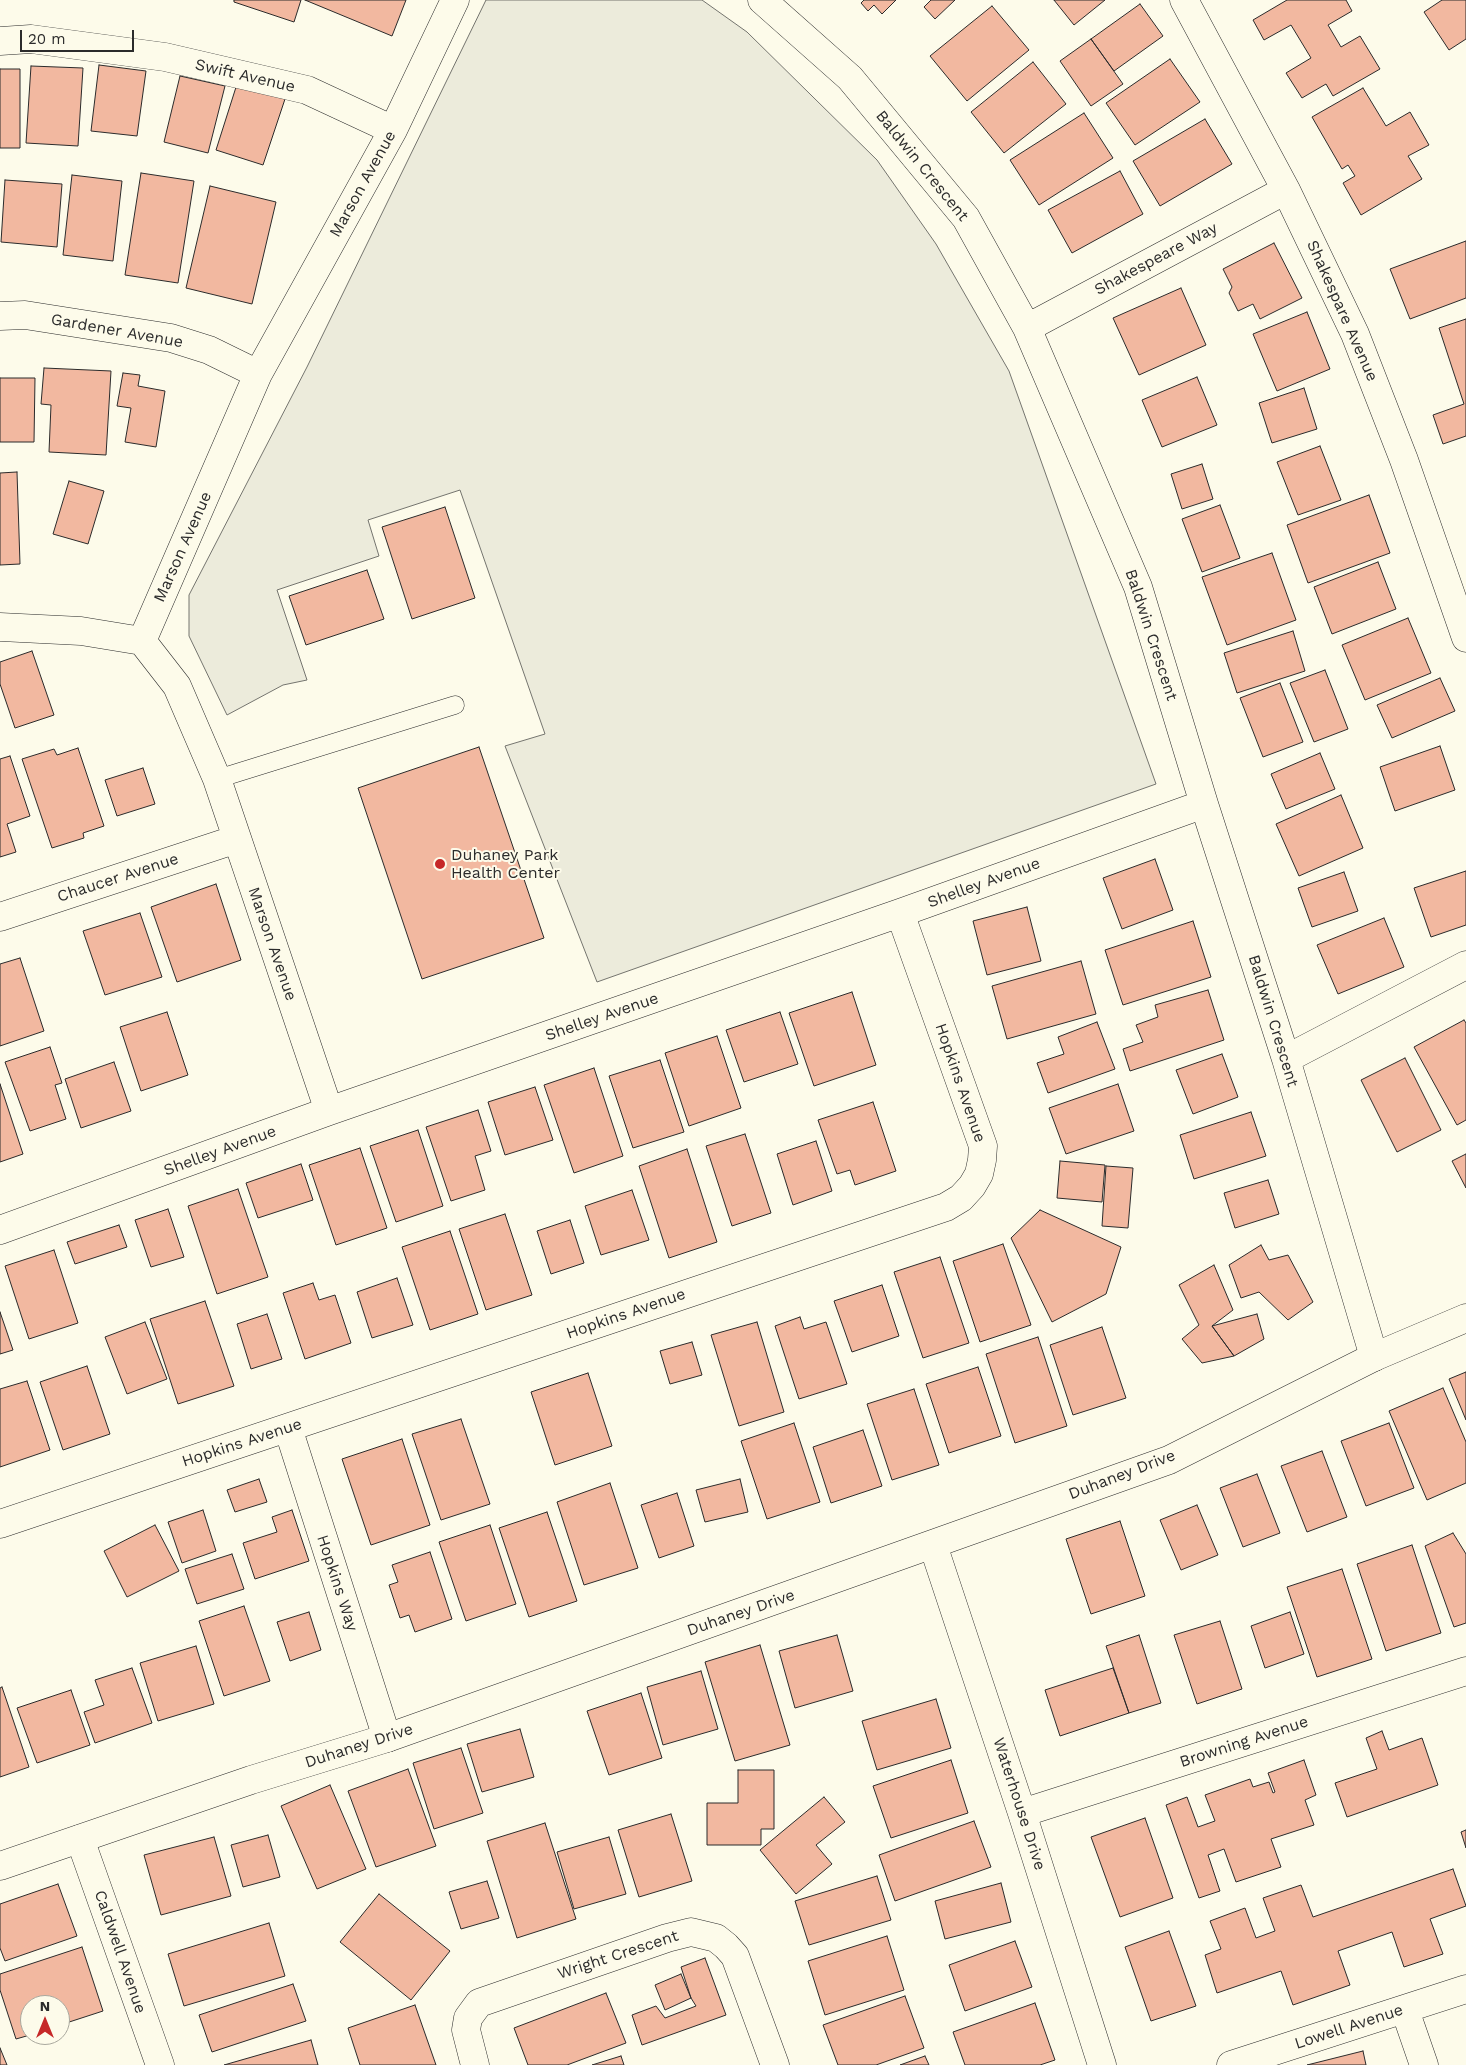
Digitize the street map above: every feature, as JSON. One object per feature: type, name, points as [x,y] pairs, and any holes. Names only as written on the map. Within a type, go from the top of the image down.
[{"type":"street","name":"Marson Avenue","points":[[329,1111],[217,778],[177,686],[142,641],[258,374],[392,130],[454,0]]},
{"type":"street","name":"Baldwin Crescent","points":[[762,0],[850,78],[966,218],[1027,328],[1138,587],[1204,804],[1286,1059],[1374,1357]]},
{"type":"street","name":"Shakespare Avenue","points":[[1184,0],[1286,190],[1355,334],[1404,460],[1466,638]]},
{"type":"street","name":"Swift Avenue","points":[[0,40],[31,39],[175,60],[307,90],[392,130]]},
{"type":"street","name":"Shakespeare Way","points":[[1027,328],[1286,190]]},
{"type":"street","name":"Gardener Avenue","points":[[0,316],[25,315],[171,338],[209,350],[258,374]]},
{"type":"street","points":[[0,627],[82,631],[142,641]]},
{"type":"street","name":"Shelley Avenue","points":[[0,1230],[329,1111],[900,913],[1204,804]]},
{"type":"street","name":"Chaucer Avenue","points":[[0,917],[237,839]]},
{"type":"street","name":"Hopkins Avenue","points":[[0,1524],[946,1207],[961,1198],[972,1186],[979,1174],[983,1146],[900,913]]},
{"type":"street","points":[[1286,1059],[1466,966]]},
{"type":"street","name":"Duhaney Drive","points":[[0,1866],[251,1780],[386,1738],[1169,1460],[1374,1357],[1466,1318]]},
{"type":"street","name":"Hopkins Way","points":[[288,1428],[386,1738]]},
{"type":"street","name":"Waterhouse Drive","points":[[933,1545],[1102,2065]]},
{"type":"street","name":"Browning Avenue","points":[[1022,1814],[1466,1671]]},
{"type":"street","name":"Caldwell Avenue","points":[[80,1838],[160,2065]]},
{"type":"street","name":"Wright Crescent","points":[[475,2065],[466,2030],[468,2018],[479,2003],[667,1938],[691,1932],[716,1938],[735,1956],[775,2065]]},
{"type":"street","name":"Lowell Avenue","points":[[1231,2065],[1405,2010],[1466,1988]]},
{"type":"street","points":[[1405,2010],[1424,2065]]},
{"type":"lane","points":[[217,778],[455,705]]},
{"type":"shaded area","points":[[486,0],[702,0],[747,32],[877,160],[936,244],[1009,371],[1156,784],[597,982],[505,746],[545,734],[460,490],[368,520],[379,556],[277,590],[307,680],[283,685],[227,715],[189,636],[189,595],[307,367]]},
{"type":"building","points":[[234,0],[301,0],[294,22],[234,2]]},
{"type":"building","points":[[305,0],[406,0],[392,36]]},
{"type":"building","points":[[864,0],[896,0],[882,14],[874,5],[868,11],[861,3]]},
{"type":"building","points":[[931,0],[955,0],[935,19],[924,7]]},
{"type":"building","points":[[1054,0],[1105,0],[1074,25]]},
{"type":"building","points":[[1287,0],[1346,0],[1352,11],[1328,25],[1341,47],[1360,36],[1380,69],[1333,96],[1326,84],[1302,98],[1286,73],[1311,58],[1291,25],[1264,40],[1253,20]]},
{"type":"building","points":[[1442,0],[1466,0],[1466,39],[1449,50],[1424,12]]},
{"type":"building","points":[[1140,4],[1163,36],[1114,71],[1091,39]]},
{"type":"building","points":[[992,6],[1029,50],[967,101],[930,56]]},
{"type":"building","points":[[1091,39],[1123,84],[1091,106],[1060,61]]},
{"type":"building","points":[[1170,59],[1200,102],[1135,145],[1106,103]]},
{"type":"building","points":[[1033,62],[1066,104],[1004,153],[971,112]]},
{"type":"building","points":[[99,65],[146,71],[137,136],[91,131]]},
{"type":"building","points":[[31,66],[83,68],[78,146],[26,143]]},
{"type":"building","points":[[0,69],[20,69],[20,148],[0,148]]},
{"type":"building","points":[[180,76],[225,86],[208,153],[164,142]]},
{"type":"building","points":[[237,84],[285,99],[263,165],[216,150]]},
{"type":"building","points":[[1363,88],[1386,126],[1410,112],[1429,145],[1408,156],[1422,179],[1361,215],[1343,183],[1355,176],[1348,165],[1342,169],[1312,117]]},
{"type":"building","points":[[1084,113],[1113,158],[1039,205],[1010,160]]},
{"type":"building","points":[[1205,119],[1232,164],[1160,206],[1133,161]]},
{"type":"building","points":[[1120,171],[1143,214],[1072,253],[1048,210]]},
{"type":"building","points":[[141,173],[194,181],[178,283],[125,275]]},
{"type":"building","points":[[72,175],[122,181],[113,261],[63,255]]},
{"type":"building","points":[[5,180],[62,184],[57,247],[1,242]]},
{"type":"building","points":[[210,186],[276,202],[252,304],[186,288]]},
{"type":"building","points":[[1466,241],[1466,298],[1410,319],[1390,269]]},
{"type":"building","points":[[1274,243],[1302,298],[1260,319],[1253,304],[1238,311],[1229,293],[1232,287],[1223,269]]},
{"type":"building","points":[[1181,288],[1206,345],[1139,375],[1113,318]]},
{"type":"building","points":[[1307,312],[1330,369],[1277,391],[1253,334]]},
{"type":"building","points":[[1466,319],[1466,436],[1443,444],[1433,415],[1464,404],[1439,328]]},
{"type":"building","points":[[44,368],[111,371],[106,455],[49,452],[51,405],[41,404]]},
{"type":"building","points":[[123,373],[140,375],[138,386],[165,391],[156,447],[125,442],[131,408],[117,406]]},
{"type":"building","points":[[1197,377],[1217,425],[1162,447],[1142,400]]},
{"type":"building","points":[[0,378],[35,378],[34,442],[0,442]]},
{"type":"building","points":[[1304,388],[1317,429],[1272,443],[1259,403]]},
{"type":"building","points":[[1320,446],[1341,500],[1298,515],[1277,462]]},
{"type":"building","points":[[1202,464],[1213,499],[1182,509],[1171,474]]},
{"type":"building","points":[[17,472],[20,564],[0,565],[0,473]]},
{"type":"building","points":[[69,481],[104,491],[88,544],[53,534]]},
{"type":"building","points":[[1369,495],[1390,553],[1308,583],[1287,525]]},
{"type":"building","points":[[1220,505],[1240,558],[1202,572],[1182,519]]},
{"type":"building","points":[[445,507],[475,598],[412,619],[382,527]]},
{"type":"building","points":[[1272,553],[1296,620],[1227,645],[1202,577]]},
{"type":"building","points":[[1378,562],[1396,609],[1332,634],[1314,587]]},
{"type":"building","points":[[367,570],[384,619],[306,645],[289,596]]},
{"type":"building","points":[[1408,618],[1431,673],[1365,700],[1342,645]]},
{"type":"building","points":[[1293,631],[1305,671],[1237,693],[1224,653]]},
{"type":"building","points":[[32,651],[54,715],[15,728],[0,684],[0,662]]},
{"type":"building","points":[[1325,670],[1348,729],[1314,742],[1290,683]]},
{"type":"building","points":[[1440,678],[1455,711],[1392,738],[1377,705]]},
{"type":"building","points":[[1280,683],[1303,742],[1263,757],[1240,698]]},
{"type":"building","points":[[1440,746],[1455,790],[1395,811],[1380,767]]},
{"type":"building","points":[[479,747],[544,938],[422,979],[358,788]]},
{"type":"building","points":[[78,748],[104,826],[83,833],[84,838],[52,848],[22,759],[54,749],[57,755]]},
{"type":"building","points":[[1320,753],[1335,789],[1286,809],[1271,774]]},
{"type":"building","points":[[10,756],[30,816],[7,824],[16,852],[0,857],[0,759]]},
{"type":"building","points":[[143,768],[155,804],[117,816],[105,780]]},
{"type":"building","points":[[1341,795],[1363,848],[1299,876],[1276,824]]},
{"type":"building","points":[[1155,859],[1173,910],[1122,929],[1103,878]]},
{"type":"building","points":[[1466,871],[1466,925],[1431,937],[1414,888]]},
{"type":"building","points":[[1344,872],[1358,911],[1312,927],[1298,888]]},
{"type":"building","points":[[216,884],[241,960],[177,982],[151,907]]},
{"type":"building","points":[[1027,907],[1041,961],[987,975],[973,921]]},
{"type":"building","points":[[140,913],[162,977],[105,995],[83,931]]},
{"type":"building","points":[[1384,918],[1404,967],[1338,994],[1317,945]]},
{"type":"building","points":[[1193,921],[1211,977],[1123,1005],[1105,950]]},
{"type":"building","points":[[20,958],[44,1031],[0,1046],[0,964]]},
{"type":"building","points":[[1081,961],[1096,1014],[1007,1039],[992,986]]},
{"type":"building","points":[[1208,990],[1224,1040],[1130,1071],[1123,1049],[1143,1042],[1136,1025],[1158,1017],[1155,1005]]},
{"type":"building","points":[[852,992],[876,1065],[814,1086],[789,1013]]},
{"type":"building","points":[[167,1012],[188,1075],[141,1091],[120,1027]]},
{"type":"building","points":[[780,1012],[798,1064],[744,1082],[726,1030]]},
{"type":"building","points":[[1464,1020],[1466,1023],[1466,1120],[1457,1125],[1414,1047]]},
{"type":"building","points":[[1097,1022],[1115,1069],[1048,1093],[1037,1063],[1064,1054],[1058,1037]]},
{"type":"building","points":[[717,1036],[741,1108],[689,1126],[665,1053]]},
{"type":"building","points":[[50,1047],[62,1083],[55,1085],[66,1119],[30,1131],[5,1062]]},
{"type":"building","points":[[1222,1054],[1238,1097],[1193,1114],[1176,1070]]},
{"type":"building","points":[[1405,1058],[1441,1130],[1397,1152],[1361,1080]]},
{"type":"building","points":[[660,1060],[684,1132],[633,1148],[609,1076]]},
{"type":"building","points":[[114,1062],[131,1111],[81,1128],[65,1079]]},
{"type":"building","points":[[594,1068],[623,1156],[574,1173],[544,1085]]},
{"type":"building","points":[[0,1084],[23,1154],[0,1162]]},
{"type":"building","points":[[1118,1084],[1134,1131],[1066,1154],[1049,1108]]},
{"type":"building","points":[[535,1087],[553,1140],[505,1155],[488,1102]]},
{"type":"building","points":[[873,1102],[896,1171],[855,1185],[850,1170],[837,1174],[818,1120]]},
{"type":"building","points":[[478,1110],[491,1151],[475,1156],[485,1190],[451,1201],[426,1127]]},
{"type":"building","points":[[1251,1112],[1266,1156],[1194,1179],[1180,1135]]},
{"type":"building","points":[[418,1130],[443,1206],[396,1222],[370,1146]]},
{"type":"building","points":[[745,1134],[771,1213],[732,1226],[706,1146]]},
{"type":"building","points":[[816,1141],[832,1191],[793,1205],[777,1154]]},
{"type":"building","points":[[360,1148],[387,1228],[336,1245],[309,1165]]},
{"type":"building","points":[[687,1149],[717,1242],[669,1258],[639,1166]]},
{"type":"building","points":[[1466,1154],[1466,1188],[1452,1161]]},
{"type":"building","points":[[1060,1161],[1105,1165],[1102,1202],[1057,1198]]},
{"type":"building","points":[[301,1164],[313,1200],[258,1218],[246,1183]]},
{"type":"building","points":[[1106,1166],[1133,1168],[1128,1228],[1102,1226]]},
{"type":"building","points":[[1268,1180],[1279,1214],[1235,1228],[1224,1193]]},
{"type":"building","points":[[238,1189],[268,1277],[217,1294],[188,1206]]},
{"type":"building","points":[[632,1190],[649,1240],[601,1255],[585,1206]]},
{"type":"building","points":[[168,1209],[184,1257],[151,1267],[135,1220]]},
{"type":"building","points":[[1040,1210],[1121,1247],[1106,1294],[1052,1322],[1011,1238]]},
{"type":"building","points":[[505,1214],[532,1295],[486,1310],[459,1229]]},
{"type":"building","points":[[570,1220],[584,1263],[551,1274],[537,1231]]},
{"type":"building","points":[[119,1225],[127,1247],[75,1264],[67,1242]]},
{"type":"building","points":[[450,1231],[478,1314],[430,1330],[402,1247]]},
{"type":"building","points":[[1003,1244],[1031,1325],[980,1342],[953,1261]]},
{"type":"building","points":[[1261,1245],[1269,1260],[1288,1255],[1313,1302],[1288,1320],[1259,1292],[1241,1298],[1229,1265]]},
{"type":"building","points":[[54,1250],[78,1323],[29,1339],[5,1266]]},
{"type":"building","points":[[940,1257],[969,1343],[923,1358],[894,1272]]},
{"type":"building","points":[[1214,1265],[1233,1310],[1212,1326],[1234,1356],[1202,1363],[1182,1339],[1199,1325],[1179,1285]]},
{"type":"building","points":[[397,1278],[413,1325],[372,1338],[357,1292]]},
{"type":"building","points":[[313,1283],[319,1300],[335,1295],[351,1343],[305,1359],[283,1293]]},
{"type":"building","points":[[882,1285],[899,1336],[852,1352],[834,1301]]},
{"type":"building","points":[[205,1301],[234,1386],[178,1404],[150,1319]]},
{"type":"building","points":[[0,1312],[13,1350],[0,1354]]},
{"type":"building","points":[[267,1314],[282,1359],[251,1369],[237,1324]]},
{"type":"building","points":[[1257,1314],[1264,1339],[1234,1356],[1212,1326]]},
{"type":"building","points":[[800,1317],[804,1329],[826,1322],[847,1384],[799,1399],[775,1326]]},
{"type":"building","points":[[145,1322],[167,1379],[127,1394],[105,1337]]},
{"type":"building","points":[[757,1322],[784,1412],[739,1426],[711,1335]]},
{"type":"building","points":[[1102,1327],[1126,1398],[1073,1415],[1050,1345]]},
{"type":"building","points":[[1038,1337],[1067,1426],[1015,1443],[986,1354]]},
{"type":"building","points":[[692,1342],[702,1375],[670,1384],[660,1351]]},
{"type":"building","points":[[87,1366],[110,1434],[63,1450],[40,1382]]},
{"type":"building","points":[[978,1367],[1001,1436],[949,1453],[926,1384]]},
{"type":"building","points":[[1466,1372],[1466,1420],[1449,1379]]},
{"type":"building","points":[[588,1373],[612,1446],[555,1465],[531,1392]]},
{"type":"building","points":[[27,1381],[50,1450],[0,1467],[0,1389]]},
{"type":"building","points":[[1443,1388],[1466,1442],[1466,1483],[1427,1500],[1389,1411]]},
{"type":"building","points":[[914,1389],[939,1465],[892,1480],[867,1404]]},
{"type":"building","points":[[461,1419],[490,1504],[441,1520],[412,1434]]},
{"type":"building","points":[[794,1423],[820,1502],[767,1519],[741,1441]]},
{"type":"building","points":[[1389,1423],[1414,1488],[1366,1506],[1341,1441]]},
{"type":"building","points":[[863,1430],[882,1486],[831,1503],[813,1447]]},
{"type":"building","points":[[402,1439],[430,1525],[371,1545],[342,1459]]},
{"type":"building","points":[[1322,1451],[1347,1517],[1307,1532],[1281,1466]]},
{"type":"building","points":[[1257,1474],[1280,1533],[1243,1547],[1220,1488]]},
{"type":"building","points":[[259,1479],[267,1502],[235,1512],[227,1490]]},
{"type":"building","points":[[740,1479],[748,1512],[705,1522],[696,1490]]},
{"type":"building","points":[[610,1483],[638,1568],[584,1585],[557,1502]]},
{"type":"building","points":[[677,1493],[694,1546],[659,1558],[641,1505]]},
{"type":"building","points":[[1197,1505],[1218,1555],[1181,1570],[1160,1520]]},
{"type":"building","points":[[203,1510],[216,1551],[182,1563],[168,1522]]},
{"type":"building","points":[[292,1510],[309,1561],[255,1579],[243,1543],[277,1532],[272,1517]]},
{"type":"building","points":[[547,1512],[577,1601],[529,1617],[499,1528]]},
{"type":"building","points":[[1120,1521],[1145,1596],[1091,1614],[1066,1539]]},
{"type":"building","points":[[155,1525],[179,1571],[127,1597],[104,1551]]},
{"type":"building","points":[[490,1525],[516,1604],[466,1621],[439,1542]]},
{"type":"building","points":[[1453,1533],[1466,1554],[1466,1623],[1454,1627],[1425,1546]]},
{"type":"building","points":[[1412,1545],[1441,1633],[1386,1651],[1357,1564]]},
{"type":"building","points":[[430,1552],[452,1619],[415,1632],[409,1615],[400,1618],[389,1585],[398,1582],[392,1565]]},
{"type":"building","points":[[232,1554],[244,1589],[197,1604],[185,1569]]},
{"type":"building","points":[[1342,1569],[1372,1659],[1317,1677],[1287,1587]]},
{"type":"building","points":[[244,1606],[270,1681],[224,1696],[199,1621]]},
{"type":"building","points":[[309,1612],[321,1650],[290,1661],[277,1622]]},
{"type":"building","points":[[1290,1612],[1304,1654],[1265,1668],[1251,1626]]},
{"type":"building","points":[[1220,1621],[1242,1689],[1197,1704],[1174,1635]]},
{"type":"building","points":[[837,1635],[853,1691],[795,1708],[779,1651]]},
{"type":"building","points":[[1139,1635],[1161,1703],[1129,1713],[1106,1646]]},
{"type":"building","points":[[760,1645],[790,1745],[735,1761],[705,1662]]},
{"type":"building","points":[[196,1646],[214,1704],[158,1721],[140,1663]]},
{"type":"building","points":[[132,1668],[152,1723],[95,1743],[84,1712],[104,1705],[95,1680]]},
{"type":"building","points":[[1113,1668],[1129,1713],[1060,1736],[1045,1690]]},
{"type":"building","points":[[701,1671],[718,1729],[663,1745],[647,1687]]},
{"type":"building","points":[[2,1687],[29,1767],[0,1777],[0,1688]]},
{"type":"building","points":[[71,1690],[90,1745],[37,1763],[17,1708]]},
{"type":"building","points":[[641,1693],[662,1758],[609,1775],[587,1711]]},
{"type":"building","points":[[936,1699],[951,1748],[877,1770],[862,1721]]},
{"type":"building","points":[[520,1729],[534,1777],[482,1792],[467,1744]]},
{"type":"building","points":[[1382,1731],[1389,1750],[1422,1738],[1438,1785],[1347,1817],[1335,1783],[1377,1769],[1366,1738]]},
{"type":"building","points":[[461,1748],[483,1813],[434,1829],[413,1763]]},
{"type":"building","points":[[951,1760],[968,1813],[891,1838],[873,1786]]},
{"type":"building","points":[[1304,1760],[1316,1795],[1305,1800],[1314,1825],[1271,1839],[1281,1867],[1236,1882],[1224,1849],[1208,1855],[1220,1891],[1199,1898],[1166,1805],[1187,1797],[1198,1827],[1215,1821],[1205,1795],[1250,1779],[1253,1787],[1269,1782],[1273,1793],[1275,1792],[1268,1773]]},
{"type":"building","points":[[408,1769],[436,1846],[376,1867],[348,1791]]},
{"type":"building","points":[[738,1770],[774,1770],[774,1829],[761,1829],[761,1845],[707,1845],[707,1803],[738,1803]]},
{"type":"building","points":[[330,1785],[366,1869],[317,1889],[281,1806]]},
{"type":"building","points":[[824,1797],[845,1822],[816,1845],[832,1864],[796,1894],[760,1850]]},
{"type":"building","points":[[671,1814],[692,1881],[639,1897],[618,1830]]},
{"type":"building","points":[[1145,1818],[1173,1898],[1120,1917],[1091,1837]]},
{"type":"building","points":[[974,1821],[991,1867],[895,1901],[879,1855]]},
{"type":"building","points":[[545,1823],[576,1919],[517,1938],[487,1841]]},
{"type":"building","points":[[1466,1830],[1466,1848],[1461,1832]]},
{"type":"building","points":[[268,1835],[280,1877],[243,1887],[231,1845]]},
{"type":"building","points":[[214,1837],[231,1896],[161,1915],[144,1855]]},
{"type":"building","points":[[609,1837],[626,1894],[574,1909],[557,1852]]},
{"type":"building","points":[[1453,1869],[1466,1906],[1430,1919],[1443,1954],[1404,1967],[1392,1932],[1338,1951],[1350,1985],[1293,2005],[1281,1971],[1217,1993],[1205,1955],[1221,1949],[1210,1921],[1245,1908],[1256,1938],[1275,1931],[1263,1898],[1301,1885],[1313,1917]]},
{"type":"building","points":[[877,1876],[891,1920],[809,1945],[795,1901]]},
{"type":"building","points":[[487,1881],[499,1918],[461,1929],[449,1892]]},
{"type":"building","points":[[1001,1883],[1011,1922],[945,1939],[935,1901]]},
{"type":"building","points":[[58,1884],[77,1936],[5,1961],[0,1948],[0,1904]]},
{"type":"building","points":[[379,1894],[450,1951],[411,2000],[340,1942]]},
{"type":"building","points":[[269,1923],[285,1976],[184,2006],[168,1954]]},
{"type":"building","points":[[1169,1931],[1196,2006],[1151,2021],[1125,1947]]},
{"type":"building","points":[[887,1936],[904,1990],[825,2015],[808,1961]]},
{"type":"building","points":[[1015,1941],[1032,1987],[965,2011],[949,1965]]},
{"type":"building","points":[[82,1947],[103,2011],[70,2022],[70,1995],[20,1995],[20,2038],[16,2039],[0,1990],[0,1974]]},
{"type":"building","points":[[705,1958],[726,2015],[642,2045],[632,2015],[656,2006],[665,2018],[696,2006],[691,1998],[681,1967]]},
{"type":"building","points":[[681,1974],[691,1998],[665,2010],[655,1985]]},
{"type":"building","points":[[293,1984],[306,2021],[212,2052],[199,2015]]},
{"type":"building","points":[[606,1993],[626,2043],[567,2065],[528,2065],[514,2028]]},
{"type":"building","points":[[905,1996],[924,2048],[876,2065],[838,2065],[823,2025]]},
{"type":"building","points":[[1035,2003],[1055,2060],[1040,2065],[965,2065],[953,2032]]},
{"type":"building","points":[[415,2005],[436,2065],[360,2065],[348,2028]]},
{"type":"building","points":[[311,2040],[318,2065],[224,2065]]},
{"type":"building","points":[[0,2048],[7,2065],[0,2065]]},
{"type":"building","points":[[1363,2051],[1366,2065],[1307,2065]]},
{"type":"building","points":[[621,2056],[624,2065],[592,2065]]},
{"type":"building","points":[[925,2056],[929,2065],[900,2065]]},
{"type":"place","name":"Duhaney Park Health Center","points":[[440,864]]}]
